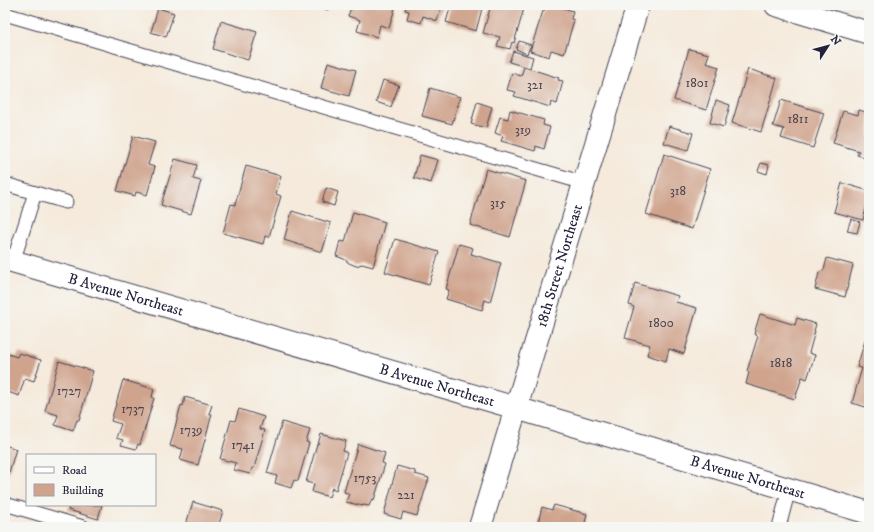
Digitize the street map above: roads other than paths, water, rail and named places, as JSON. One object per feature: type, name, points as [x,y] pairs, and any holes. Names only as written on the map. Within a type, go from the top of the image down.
[{"type":"street","name":"18th Street Northeast","points":[[480,527],[638,5]]},
{"type":"street","points":[[776,5],[869,33]]},
{"type":"street","name":"B Avenue Northeast","points":[[9,261],[516,408],[869,513]]},
{"type":"lane","points":[[5,14],[584,183]]},
{"type":"lane","points":[[5,184],[66,202]]},
{"type":"lane","points":[[9,261],[35,192]]},
{"type":"lane","points":[[779,527],[789,489]]},
{"type":"lane","points":[[5,504],[84,527]]}]
